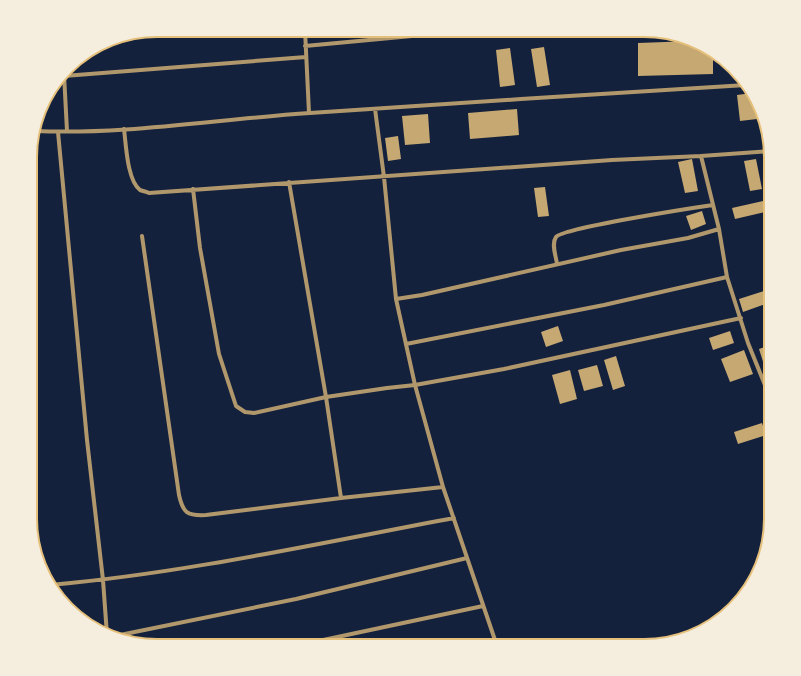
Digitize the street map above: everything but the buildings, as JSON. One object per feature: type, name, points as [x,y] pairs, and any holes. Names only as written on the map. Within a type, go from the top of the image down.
[{"type":"street","points":[[305,37],[309,113]]},
{"type":"street","points":[[306,46],[402,37]]},
{"type":"street","points":[[70,75],[306,57]]},
{"type":"street","points":[[64,81],[67,131]]},
{"type":"street","points":[[40,131],[58,132],[124,129],[309,113],[740,85]]},
{"type":"street","points":[[375,109],[384,177],[396,299],[415,386],[443,487],[495,639]]},
{"type":"street","points":[[124,129],[130,172],[134,183],[140,190],[149,193],[604,160],[764,152]]},
{"type":"street","points":[[58,132],[86,440],[103,580],[106,628]]},
{"type":"street","points":[[701,156],[719,229],[727,277],[748,343],[764,383]]},
{"type":"street","points":[[289,182],[326,397],[341,498]]},
{"type":"street","points":[[193,189],[208,299],[219,354],[236,406],[244,412],[254,413],[326,397],[387,388],[415,386],[539,362],[741,318]]},
{"type":"street","points":[[557,264],[554,244],[555,238],[559,234],[590,226],[713,205]]},
{"type":"street","points":[[396,299],[422,295],[621,250],[688,238],[719,229]]},
{"type":"street","points":[[142,236],[181,505],[187,513],[194,516],[206,515],[443,487]]},
{"type":"street","points":[[406,344],[596,306],[727,277]]},
{"type":"street","points":[[57,584],[170,571],[454,518]]},
{"type":"street","points":[[122,634],[296,599],[467,558]]},
{"type":"street","points":[[328,639],[483,606]]}]
